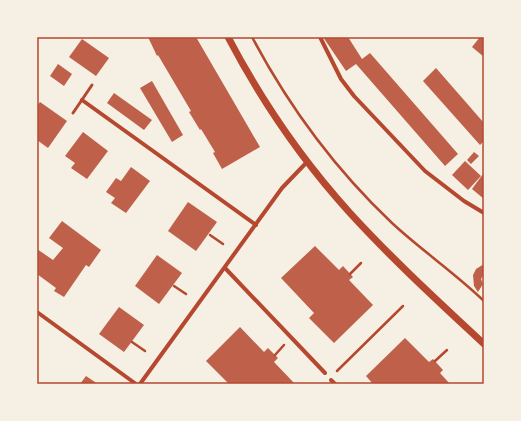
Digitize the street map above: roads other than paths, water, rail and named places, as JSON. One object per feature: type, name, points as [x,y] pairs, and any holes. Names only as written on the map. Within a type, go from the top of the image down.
[{"type":"street","points":[[228,37],[265,100],[308,161],[370,234],[484,344]]},
{"type":"street","points":[[320,37],[341,79],[354,96],[425,171],[464,201],[484,213]]},
{"type":"street","points":[[82,100],[256,225]]},
{"type":"street","points":[[140,384],[288,181],[308,161]]},
{"type":"street","points":[[225,268],[324,373]]},
{"type":"street","points":[[37,312],[136,384]]},
{"type":"street","points":[[330,379],[335,384]]},
{"type":"lane","points":[[72,113],[92,86]]},
{"type":"lane","points":[[324,373],[330,379]]}]
